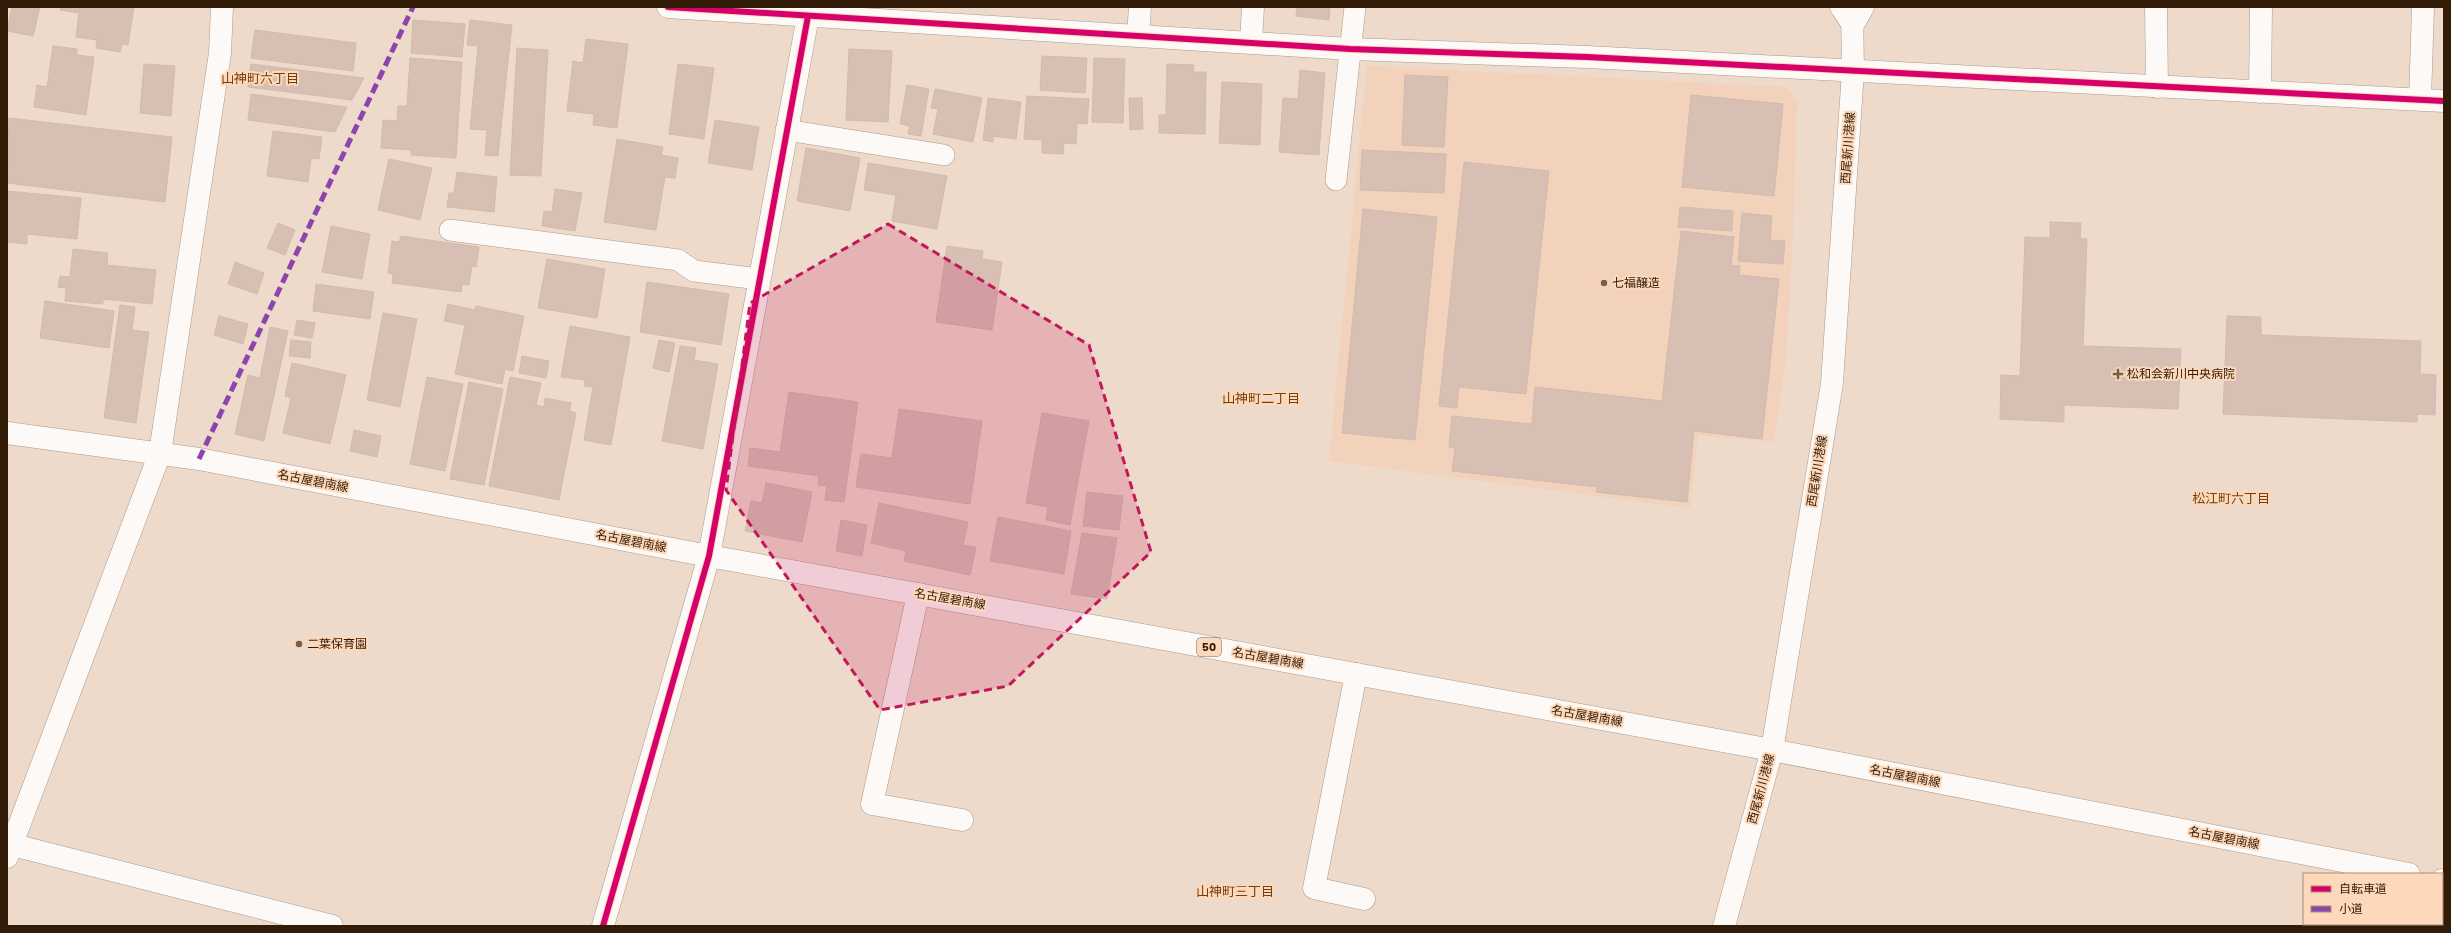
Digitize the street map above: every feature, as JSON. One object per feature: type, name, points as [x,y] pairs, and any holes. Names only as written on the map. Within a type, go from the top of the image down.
[{"type":"street","points":[[222,7],[220,53],[160,453],[10,851],[332,926]]},
{"type":"street","points":[[668,7],[739,9],[808,16],[940,16],[1138,34],[1350,49],[1588,57],[2444,101]]},
{"type":"street","points":[[1138,34],[1140,7]]},
{"type":"street","points":[[1251,43],[1253,7]]},
{"type":"street","points":[[1841,7],[1856,13]]},
{"type":"street","points":[[2156,7],[2157,87]]},
{"type":"street","points":[[2260,92],[2262,7]]},
{"type":"street","points":[[2420,100],[2423,7]]},
{"type":"street","name":"西尾新川港線","points":[[1724,926],[1772,750],[1832,383],[1856,13]]},
{"type":"street","points":[[603,926],[709,556],[808,16]]},
{"type":"street","name":"名古屋碧南線","points":[[7,433],[160,453],[709,556],[1772,750],[2405,873]]},
{"type":"street","points":[[918,594],[872,804],[962,820]]},
{"type":"street","points":[[1356,674],[1314,888],[1364,899]]},
{"type":"lane","points":[[1336,180],[1355,7]]},
{"type":"lane","points":[[786,130],[944,155]]},
{"type":"lane","points":[[450,230],[678,260],[694,271],[759,279]]},
{"type":"highlighted area","points":[[888,224],[1089,345],[1151,552],[1008,686],[880,710],[726,490],[750,303]]},
{"type":"shaded area","points":[[1367,66],[1786,87],[1797,101],[1793,236],[1786,360],[1774,442],[1698,435],[1690,508],[1329,461]]},
{"type":"building","points":[[12,7],[40,7],[33,36],[7,31]]},
{"type":"building","points":[[60,7],[134,7],[128,45],[122,44],[120,52],[96,48],[97,40],[76,37],[79,13],[60,10]]},
{"type":"building","points":[[1297,7],[1330,7],[1329,20],[1296,16]]},
{"type":"building","points":[[413,20],[465,24],[462,57],[411,53]]},
{"type":"building","points":[[470,20],[512,25],[498,156],[485,155],[487,130],[470,129],[478,46],[467,45]]},
{"type":"building","points":[[255,30],[356,43],[353,71],[251,58]]},
{"type":"building","points":[[586,39],[628,44],[617,128],[593,125],[594,114],[567,111],[573,61],[583,63]]},
{"type":"building","points":[[53,46],[77,49],[77,55],[94,57],[86,115],[34,107],[37,85],[47,87]]},
{"type":"building","points":[[517,48],[548,50],[541,176],[510,175]]},
{"type":"building","points":[[849,49],[892,51],[888,122],[846,120]]},
{"type":"building","points":[[1042,56],[1087,58],[1085,93],[1040,90]]},
{"type":"building","points":[[410,58],[462,62],[456,158],[411,155],[411,150],[381,148],[383,120],[397,121],[398,106],[407,106]]},
{"type":"building","points":[[1094,58],[1125,59],[1123,123],[1092,122]]},
{"type":"building","points":[[144,64],[175,66],[171,116],[140,113]]},
{"type":"building","points":[[251,64],[364,78],[352,100],[248,87]]},
{"type":"building","points":[[678,64],[714,68],[704,139],[669,134]]},
{"type":"building","points":[[1167,64],[1194,65],[1193,72],[1206,72],[1205,134],[1159,133],[1159,115],[1166,115]]},
{"type":"building","points":[[1300,70],[1325,73],[1319,155],[1279,152],[1283,98],[1298,99]]},
{"type":"building","points":[[1405,75],[1448,77],[1444,147],[1402,145]]},
{"type":"building","points":[[1222,82],[1262,84],[1260,145],[1219,143]]},
{"type":"building","points":[[907,85],[929,89],[921,136],[908,134],[910,126],[900,124]]},
{"type":"building","points":[[935,89],[982,98],[973,142],[933,134],[938,109],[931,108]]},
{"type":"building","points":[[251,94],[347,107],[335,132],[248,120]]},
{"type":"building","points":[[1691,95],[1783,104],[1774,196],[1682,187]]},
{"type":"building","points":[[1027,96],[1089,99],[1087,124],[1077,123],[1076,144],[1064,143],[1063,154],[1042,153],[1042,140],[1024,139]]},
{"type":"building","points":[[988,98],[1021,102],[1016,139],[993,136],[993,142],[983,140]]},
{"type":"building","points":[[1129,98],[1142,98],[1143,129],[1130,130]]},
{"type":"building","points":[[9,118],[172,137],[165,202],[7,183]]},
{"type":"building","points":[[715,120],[759,127],[752,170],[708,163]]},
{"type":"building","points":[[273,131],[322,137],[319,159],[311,158],[308,182],[267,176]]},
{"type":"building","points":[[617,139],[663,147],[661,155],[678,158],[675,178],[665,177],[656,230],[604,222]]},
{"type":"building","points":[[806,148],[860,158],[850,211],[797,201]]},
{"type":"building","points":[[1362,150],[1446,154],[1444,193],[1360,190]]},
{"type":"building","points":[[389,159],[432,168],[420,220],[378,210]]},
{"type":"building","points":[[1464,162],[1549,171],[1526,394],[1459,387],[1457,408],[1439,406]]},
{"type":"building","points":[[868,163],[947,176],[937,229],[892,221],[896,195],[864,190]]},
{"type":"building","points":[[457,172],[497,177],[494,212],[447,207],[449,193],[454,193]]},
{"type":"building","points":[[555,189],[582,193],[575,231],[542,226],[544,211],[552,212]]},
{"type":"building","points":[[7,191],[81,198],[77,239],[27,234],[27,244],[7,242]]},
{"type":"building","points":[[1680,207],[1733,211],[1732,231],[1678,227]]},
{"type":"building","points":[[1363,209],[1437,217],[1415,440],[1342,433]]},
{"type":"building","points":[[1742,213],[1772,216],[1770,240],[1785,241],[1783,264],[1738,261]]},
{"type":"building","points":[[2050,222],[2081,223],[2080,238],[2087,239],[2083,346],[2181,349],[2178,409],[2064,405],[2064,422],[2000,419],[2001,375],[2020,376],[2025,237],[2050,238]]},
{"type":"building","points":[[278,223],[295,230],[285,255],[267,248]]},
{"type":"building","points":[[331,226],[370,234],[362,279],[322,272]]},
{"type":"building","points":[[1681,231],[1734,237],[1731,265],[1740,266],[1739,275],[1779,279],[1762,439],[1694,431],[1687,502],[1596,492],[1597,487],[1452,471],[1455,448],[1449,447],[1452,416],[1532,424],[1535,387],[1662,401]]},
{"type":"building","points":[[401,236],[479,247],[476,267],[472,266],[469,285],[462,284],[461,292],[392,283],[393,274],[388,273],[392,241],[399,242]]},
{"type":"building","points":[[947,246],[983,251],[982,259],[1002,262],[992,330],[936,322]]},
{"type":"building","points":[[73,249],[108,253],[107,265],[156,270],[152,304],[103,299],[103,304],[65,301],[66,288],[58,287],[60,276],[70,277]]},
{"type":"building","points":[[547,259],[605,269],[597,318],[538,308]]},
{"type":"building","points":[[235,262],[264,273],[257,294],[228,284]]},
{"type":"building","points":[[647,282],[729,294],[721,345],[640,332]]},
{"type":"building","points":[[316,284],[374,292],[370,319],[313,311]]},
{"type":"building","points":[[45,301],[114,311],[109,348],[40,338]]},
{"type":"building","points":[[448,304],[475,310],[476,306],[524,316],[513,371],[505,369],[502,384],[455,374],[465,325],[444,321]]},
{"type":"building","points":[[120,305],[135,307],[132,330],[149,332],[136,423],[104,418]]},
{"type":"building","points":[[383,313],[417,319],[400,407],[367,400]]},
{"type":"building","points":[[219,316],[248,324],[243,344],[214,335]]},
{"type":"building","points":[[2227,316],[2261,317],[2261,335],[2421,341],[2420,374],[2436,375],[2435,415],[2417,414],[2417,422],[2223,414]]},
{"type":"building","points":[[297,320],[315,323],[312,338],[294,335]]},
{"type":"building","points":[[570,326],[630,337],[611,445],[584,440],[593,387],[584,386],[585,380],[561,377]]},
{"type":"building","points":[[270,327],[288,331],[264,441],[235,434],[248,375],[260,378]]},
{"type":"building","points":[[291,340],[311,342],[310,358],[289,356]]},
{"type":"building","points":[[659,340],[675,343],[669,372],[653,368]]},
{"type":"building","points":[[680,346],[696,348],[694,360],[718,364],[703,449],[662,441]]},
{"type":"building","points":[[522,356],[549,361],[546,378],[519,373]]},
{"type":"building","points":[[292,363],[346,375],[330,444],[283,433],[291,398],[285,396]]},
{"type":"building","points":[[427,377],[463,384],[445,471],[410,464]]},
{"type":"building","points":[[510,377],[541,383],[536,405],[544,407],[545,398],[571,403],[570,411],[576,413],[559,500],[489,486]]},
{"type":"building","points":[[469,382],[503,389],[484,485],[450,479]]},
{"type":"building","points":[[789,392],[858,402],[844,502],[825,500],[827,486],[818,485],[819,476],[748,466],[750,448],[780,452]]},
{"type":"building","points":[[899,409],[982,421],[970,504],[856,487],[861,454],[892,458]]},
{"type":"building","points":[[1042,413],[1089,421],[1070,525],[1046,520],[1048,507],[1026,503]]},
{"type":"building","points":[[354,430],[381,436],[377,457],[350,451]]},
{"type":"building","points":[[766,483],[812,492],[802,542],[745,531],[751,501],[762,503]]},
{"type":"building","points":[[1087,492],[1123,496],[1119,530],[1083,526]]},
{"type":"building","points":[[879,503],[968,522],[963,545],[976,547],[970,575],[904,561],[906,551],[871,543]]},
{"type":"building","points":[[998,517],[1071,531],[1064,574],[990,561]]},
{"type":"building","points":[[841,520],[867,525],[862,556],[836,551]]},
{"type":"building","points":[[1082,533],[1117,538],[1107,599],[1071,594]]},
{"type":"marked path","points":[[199,459],[413,7]]},
{"type":"cycle path","points":[[668,7],[1350,49],[1587,57],[2444,101]]},
{"type":"cycle path","points":[[603,926],[709,556],[808,16]]},
{"type":"place","name":"七福醸造","points":[[1604,283]]},
{"type":"place","name":"松和会新川中央病院","points":[[2118,374]]},
{"type":"place","name":"二葉保育園","points":[[299,644]]},
{"type":"district","name":"山神町六丁目","points":[[260,78]]},
{"type":"district","name":"山神町二丁目","points":[[1261,398]]},
{"type":"district","name":"松江町六丁目","points":[[2231,498]]},
{"type":"district","name":"山神町三丁目","points":[[1235,891]]}]
